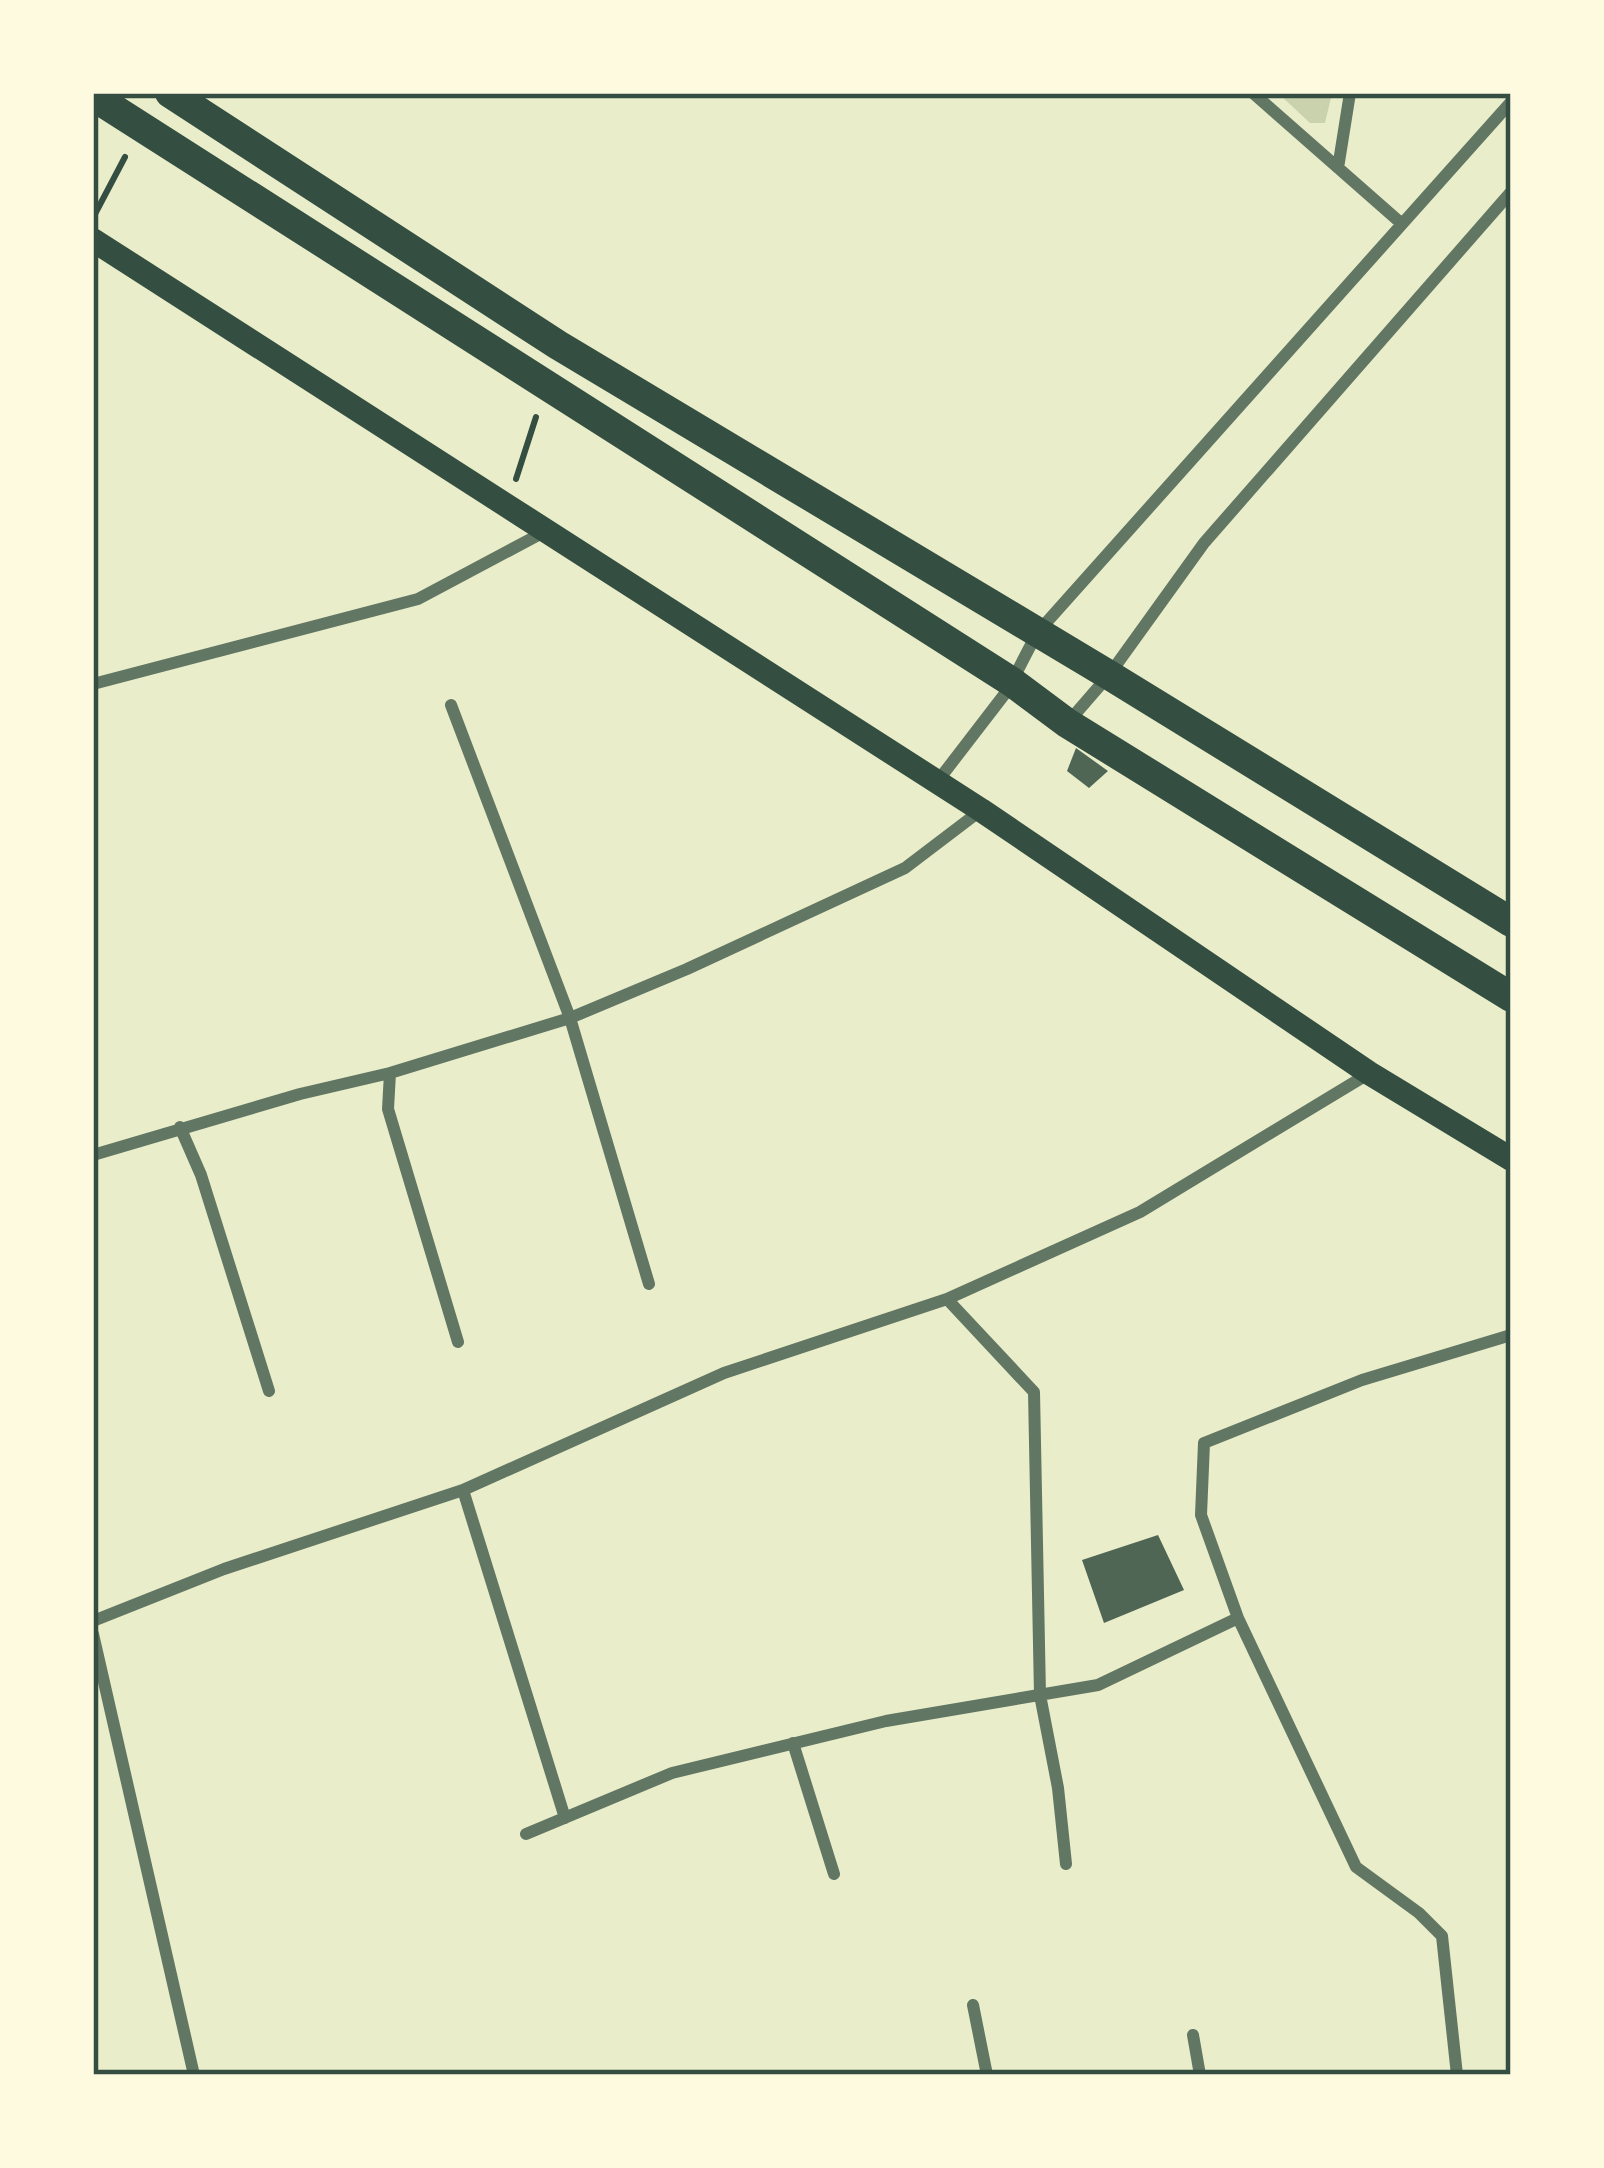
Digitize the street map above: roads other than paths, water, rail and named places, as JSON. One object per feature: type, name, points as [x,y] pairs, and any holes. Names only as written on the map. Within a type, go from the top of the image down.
[{"type":"main road","points":[[170,93],[559,345],[1511,922]]},
{"type":"main road","points":[[106,104],[1012,682],[1067,723],[1511,997]]},
{"type":"main road","points":[[93,240],[938,782],[1369,1073],[1511,1160]]},
{"type":"street","points":[[1253,93],[1402,224]]},
{"type":"street","points":[[1338,168],[1350,93]]},
{"type":"street","points":[[938,782],[1012,682],[1037,634],[1511,102]]},
{"type":"street","points":[[1067,723],[1109,675],[1204,543],[1511,192]]},
{"type":"street","points":[[93,684],[418,599],[547,530]]},
{"type":"street","points":[[451,705],[570,1018],[649,1284]]},
{"type":"street","points":[[93,1155],[570,1018],[905,868],[981,810]]},
{"type":"street","points":[[390,1073],[388,1109],[458,1342]]},
{"type":"street","points":[[93,1621],[224,1569],[463,1490],[724,1372],[947,1299],[1140,1212],[1369,1073]]},
{"type":"street","points":[[180,1127],[201,1175],[269,1391]]},
{"type":"street","points":[[947,1299],[1034,1392],[1040,1695],[1058,1788],[1066,1864]]},
{"type":"street","points":[[1457,2075],[1442,1936],[1356,1867],[1238,1618],[1202,1515],[1204,1443],[1362,1380],[1511,1335]]},
{"type":"street","points":[[463,1490],[565,1818]]},
{"type":"street","points":[[526,1834],[672,1773],[886,1720],[1098,1685],[1238,1618]]},
{"type":"street","points":[[93,1634],[194,2075]]},
{"type":"street","points":[[793,1744],[834,1874]]},
{"type":"street","points":[[974,2005],[987,2075]]},
{"type":"street","points":[[1193,2035],[1200,2075]]}]
